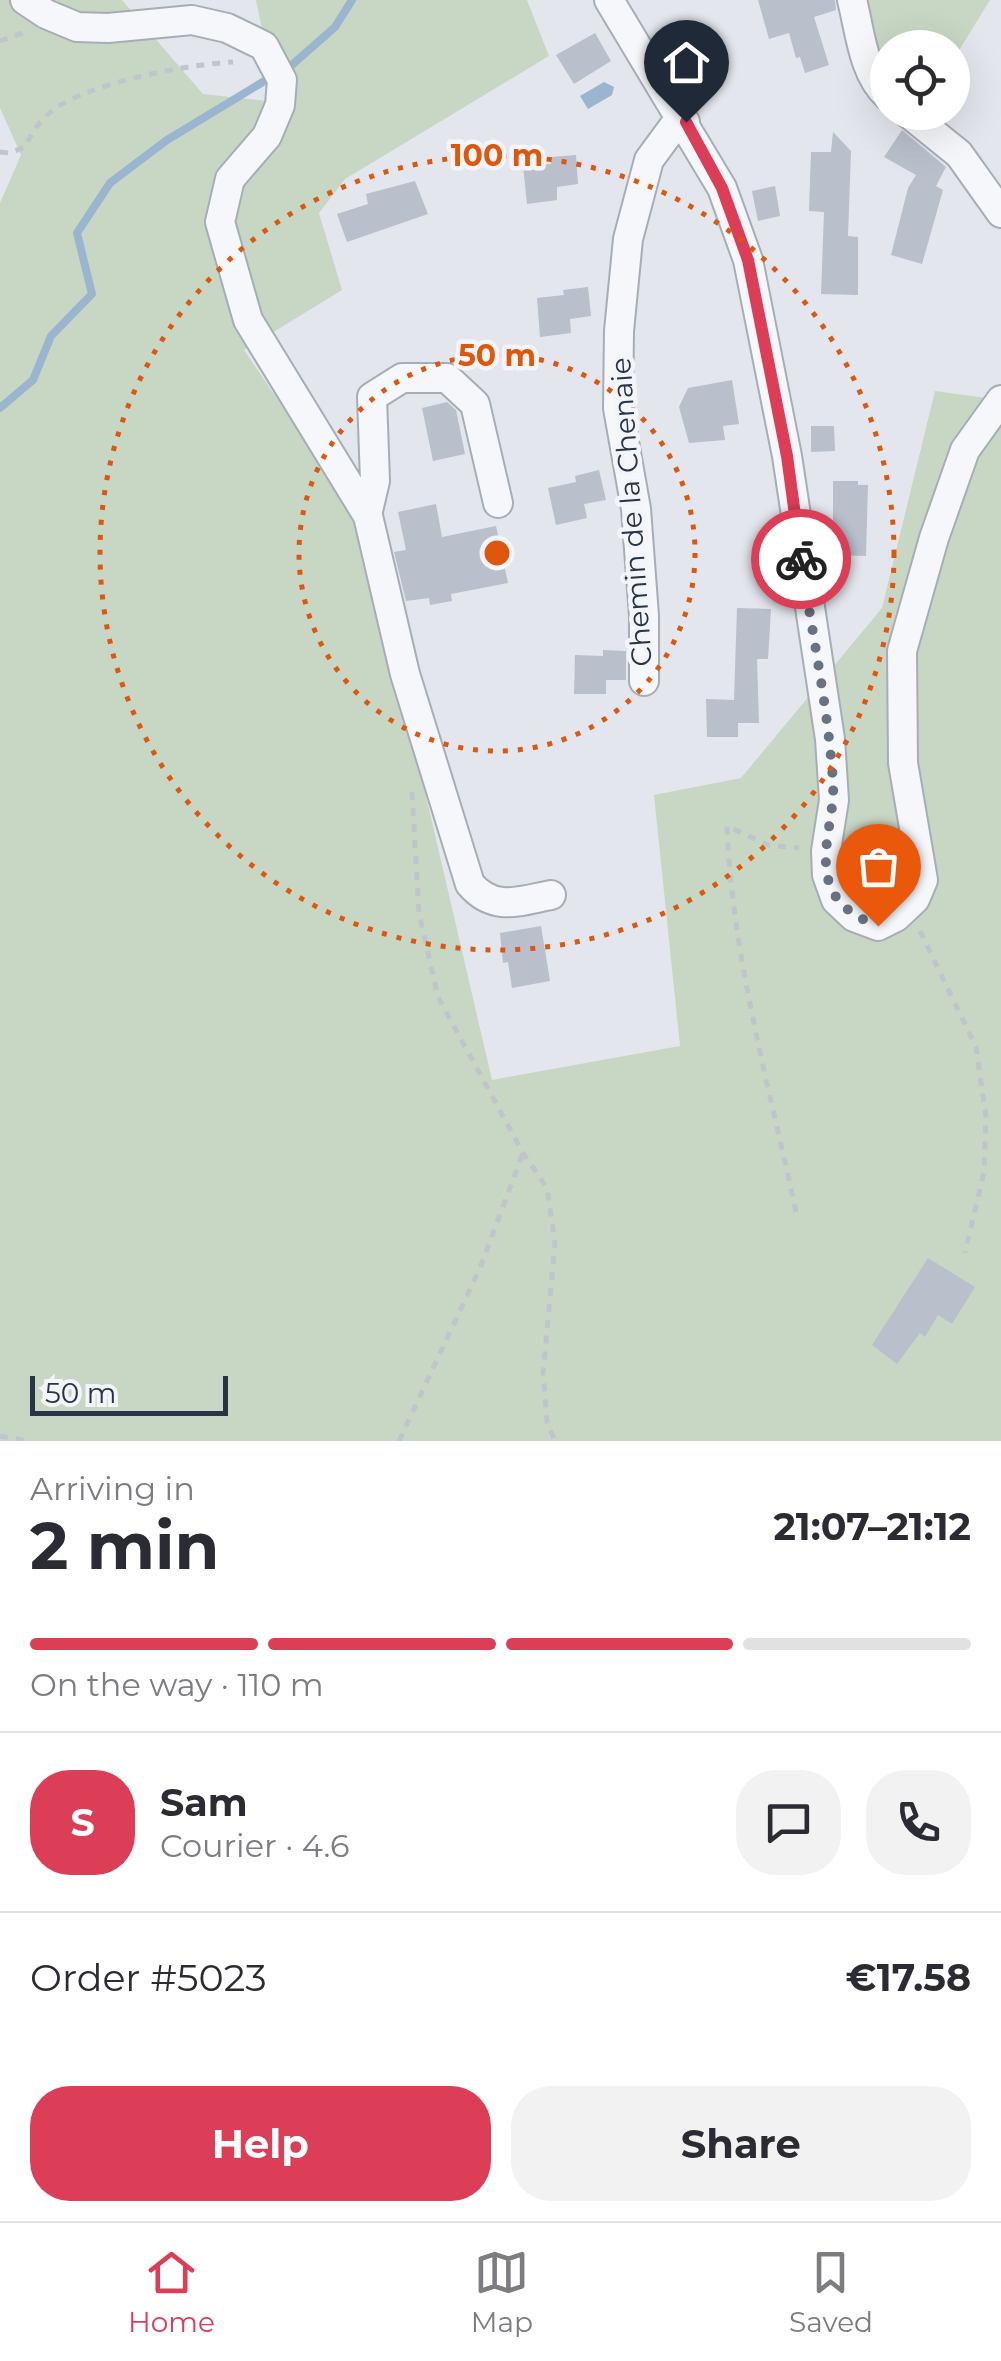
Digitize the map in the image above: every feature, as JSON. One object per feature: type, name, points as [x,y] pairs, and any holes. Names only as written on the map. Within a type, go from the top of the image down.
[{"type":"street","points":[[26,0],[46,14],[77,26],[108,28],[192,20],[227,28],[264,46],[282,80],[280,105],[267,136],[230,179],[220,222],[248,320],[367,514],[405,674],[470,884],[482,898],[494,902],[551,895]]},
{"type":"street","points":[[609,0],[686,122],[722,188],[748,260],[787,456],[830,739],[834,800],[826,851],[827,876],[836,900],[854,916],[878,926],[896,918],[916,899],[923,880],[902,763],[902,651],[934,538],[965,450],[1001,400]]},
{"type":"street","points":[[852,0],[870,70]]},
{"type":"street","name":"Chemin de la Chenaie","points":[[644,681],[644,616],[636,509],[618,408],[619,331],[628,239],[648,160],[674,126],[686,122]]},
{"type":"street","points":[[929,130],[959,154],[1001,213]]},
{"type":"street","points":[[367,514],[374,481],[372,397],[402,378],[447,378],[475,404],[498,503]]},
{"type":"path","points":[[0,152],[25,147],[35,127],[54,109],[82,94],[201,64],[232,62],[246,66]]},
{"type":"path","points":[[411,774],[419,913],[438,997],[523,1152],[548,1188],[555,1244],[543,1373],[547,1422],[555,1441]]},
{"type":"path","points":[[796,1212],[742,958],[729,881],[727,826],[768,845],[826,851]]},
{"type":"path","points":[[907,907],[976,1047],[986,1117],[984,1172],[965,1253]]},
{"type":"path","points":[[399,1441],[480,1268],[523,1152]]},
{"type":"path","points":[[0,1436],[28,1441]]},
{"type":"green space","points":[[0,0],[122,0],[203,94],[277,102],[256,0],[527,0],[549,56],[345,179],[319,213],[342,290],[244,350],[363,525],[492,1080],[680,1046],[654,795],[741,778],[882,608],[935,391],[1001,400],[1001,1441],[0,1441],[0,203],[21,155],[0,108]]},
{"type":"green space","points":[[862,0],[990,0],[970,32],[873,30]]},
{"type":"water","points":[[604,82],[614,87],[612,95],[588,109],[580,96]]},
{"type":"building","points":[[758,0],[835,0],[836,10],[814,17],[829,65],[805,73],[789,33],[769,39]]},
{"type":"building","points":[[595,33],[611,61],[574,84],[556,55]]},
{"type":"building","points":[[902,130],[946,167],[936,186],[943,190],[922,264],[891,255],[908,188],[916,175],[884,157]]},
{"type":"building","points":[[833,132],[851,151],[848,236],[858,237],[858,295],[821,294],[824,212],[809,211],[811,152],[831,152]]},
{"type":"building","points":[[576,155],[578,184],[557,187],[557,200],[527,204],[523,166],[551,164],[551,157]]},
{"type":"building","points":[[415,181],[428,214],[347,242],[337,214],[368,204],[366,194]]},
{"type":"building","points":[[775,186],[780,216],[758,221],[752,191]]},
{"type":"building","points":[[588,287],[591,316],[570,319],[571,333],[540,337],[537,298]]},
{"type":"building","points":[[732,380],[739,424],[723,426],[725,440],[689,443],[679,407],[688,388]]},
{"type":"building","points":[[447,402],[456,410],[465,454],[433,461],[422,408]]},
{"type":"building","points":[[811,426],[834,426],[835,451],[811,452]]},
{"type":"building","points":[[599,470],[606,500],[584,504],[587,518],[556,525],[548,488],[576,482],[575,476]]},
{"type":"building","points":[[833,481],[868,485],[866,556],[833,555]]},
{"type":"building","points":[[436,504],[442,537],[496,526],[508,583],[451,594],[452,601],[430,605],[429,598],[406,601],[394,552],[406,550],[398,512]]},
{"type":"building","points":[[737,608],[771,609],[768,659],[757,659],[759,723],[738,723],[738,737],[707,737],[706,699],[734,700]]},
{"type":"building","points":[[603,650],[626,651],[626,680],[606,680],[606,694],[574,694],[575,655],[603,656]]},
{"type":"building","points":[[541,926],[550,981],[512,988],[508,962],[503,963],[500,933]]},
{"type":"building","points":[[928,1258],[975,1287],[952,1324],[938,1315],[925,1337],[920,1333],[897,1364],[872,1345]]},
{"type":"waterway","points":[[293,64],[335,27],[352,0]]},
{"type":"waterway","points":[[0,408],[33,380],[51,336],[92,294],[77,233],[110,183],[167,140],[271,77]]},
{"type":"way so far","points":[[801,559],[830,739],[834,800],[826,851],[827,876],[836,900],[854,916],[878,926]]},
{"type":"route","points":[[686,122],[722,188],[748,260],[787,456],[801,559]]}]
